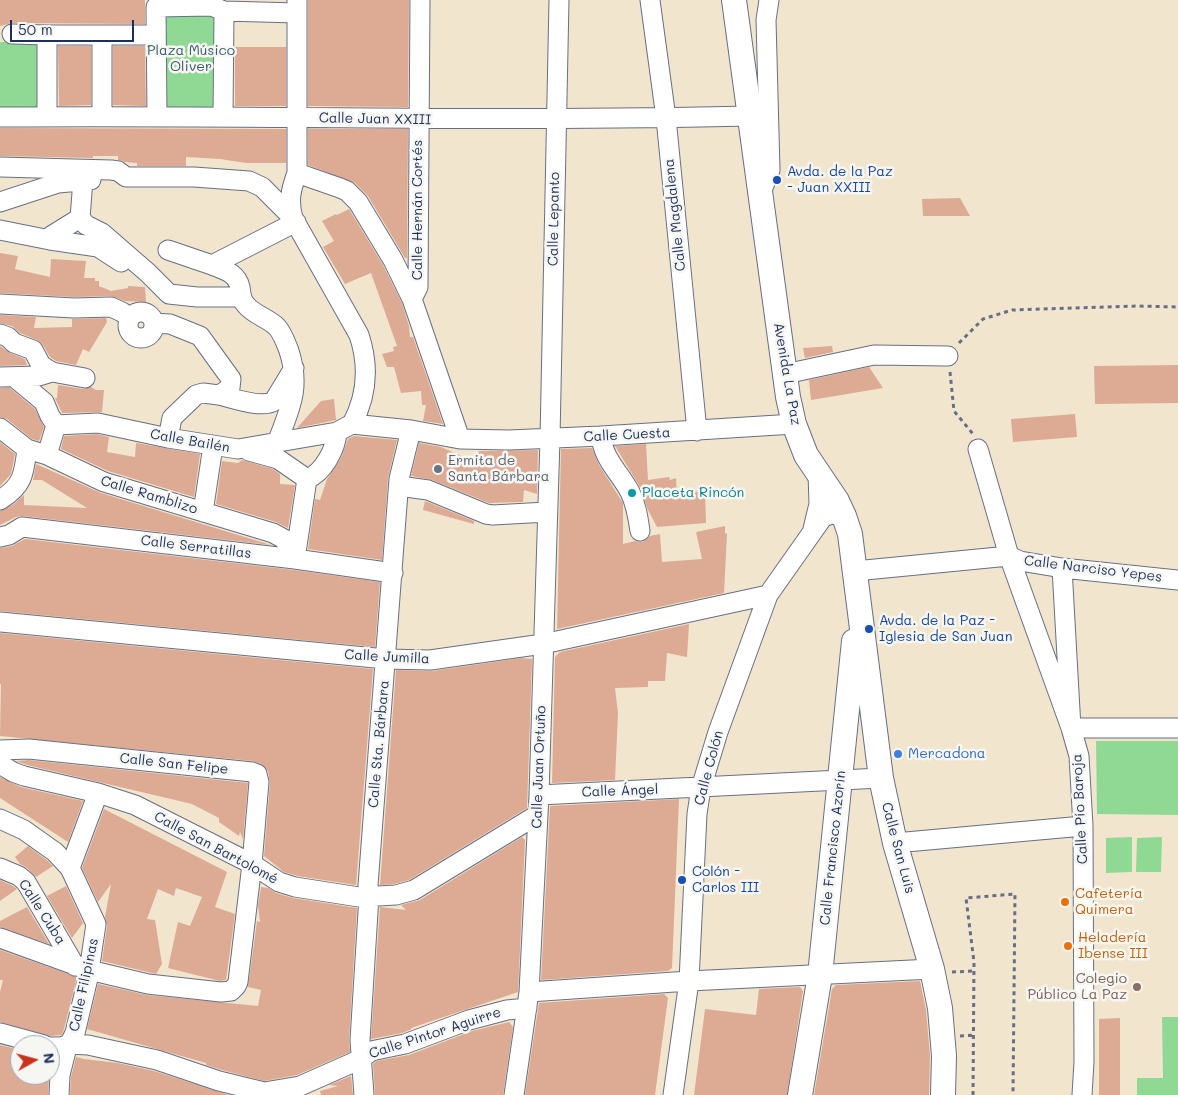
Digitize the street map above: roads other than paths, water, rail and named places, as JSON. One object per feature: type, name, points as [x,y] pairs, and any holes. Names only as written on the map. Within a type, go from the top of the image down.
[{"type":"main road","name":"Avenida La Paz","points":[[738,7],[760,196],[785,374],[794,424],[806,455],[831,490],[844,516],[850,534],[858,599]]},
{"type":"main road","name":"Calle San Luis","points":[[858,599],[881,778],[896,844],[938,970],[942,1025],[943,1095]]},
{"type":"main road","name":"Calle Francisco Azorín","points":[[800,1095],[820,975],[858,599]]},
{"type":"street","name":"Calle Hernán Cortés","points":[[412,299],[418,287],[420,0]]},
{"type":"street","name":"Calle Lepanto","points":[[550,439],[560,0]]},
{"type":"street","name":"Calle Magdalena","points":[[650,0],[666,118],[697,431]]},
{"type":"street","name":"Avenida La Paz","points":[[760,196],[770,170],[766,20],[769,0]]},
{"type":"street","points":[[157,116],[156,7],[211,6],[224,12],[297,6],[297,173],[292,184],[290,200],[295,220]]},
{"type":"street","points":[[223,117],[224,12]]},
{"type":"street","points":[[12,34],[156,35]]},
{"type":"street","points":[[47,35],[48,117]]},
{"type":"street","points":[[102,35],[102,116]]},
{"type":"street","name":"Calle Juan XXIII","points":[[0,117],[157,116],[557,119],[751,116]]},
{"type":"street","points":[[0,167],[111,170],[118,171],[126,177]]},
{"type":"street","name":"Calle Hernán Cortés","points":[[297,173],[340,188],[354,197],[393,260],[412,299],[460,439]]},
{"type":"street","points":[[0,202],[58,183],[126,177],[249,181],[256,183],[268,192],[295,220],[359,335],[363,348],[366,371],[362,402],[344,428],[322,467],[312,477],[307,479]]},
{"type":"street","points":[[83,180],[80,218],[86,225],[102,233],[150,274],[169,294],[197,297],[241,297]]},
{"type":"street","points":[[50,240],[51,236],[80,218]]},
{"type":"street","points":[[212,265],[295,220]]},
{"type":"street","points":[[0,230],[98,247],[118,259],[140,279],[144,279],[150,274]]},
{"type":"street","points":[[168,250],[230,272],[238,281],[241,297],[247,306],[272,323],[280,332],[294,368],[295,387],[292,402],[277,443]]},
{"type":"street","points":[[0,304],[111,308],[122,312],[130,318],[128,323],[130,332],[133,336],[141,339],[152,333],[154,323],[170,324],[200,336],[231,379],[230,388],[219,395]]},
{"type":"street","points":[[5,337],[14,343],[33,350],[41,365],[52,372],[84,378]]},
{"type":"street","points":[[785,374],[874,355],[948,356]]},
{"type":"street","points":[[168,438],[172,418],[196,395],[203,393],[270,404],[274,401],[294,368]]},
{"type":"street","points":[[7,377],[41,376],[52,372]]},
{"type":"street","points":[[7,377],[44,402],[56,425],[47,456]]},
{"type":"street","name":"Calle Bailén","points":[[56,425],[98,423],[168,438],[238,449],[277,443],[344,428],[411,430]]},
{"type":"street","name":"Calle Cuesta","points":[[411,430],[460,439],[550,439],[794,424]]},
{"type":"street","name":"Calle Ramblizo","points":[[0,428],[27,449],[104,482],[273,533],[284,539],[295,559]]},
{"type":"street","name":"Calle Sta. Bárbara","points":[[364,1095],[360,1040],[369,896],[368,885],[399,486],[411,430]]},
{"type":"street","points":[[601,436],[604,451],[626,484],[634,502],[640,531]]},
{"type":"street","name":"Calle Juan Ortuño","points":[[514,1095],[528,1000],[539,795],[550,439]]},
{"type":"street","points":[[203,512],[213,446]]},
{"type":"street","points":[[0,500],[9,495],[21,481],[27,449]]},
{"type":"street","points":[[238,449],[278,459],[307,479]]},
{"type":"street","name":"Calle Pío Baroja","points":[[978,449],[1009,556],[1071,728],[1079,756],[1083,826],[1084,1062],[1082,1095]]},
{"type":"street","points":[[813,530],[819,504],[818,474]]},
{"type":"street","points":[[295,559],[307,479]]},
{"type":"street","points":[[399,486],[428,490],[486,514],[547,512]]},
{"type":"street","name":"Calle Colón","points":[[673,1095],[689,981],[697,814],[701,788],[718,732],[768,595],[824,517],[832,514],[844,516]]},
{"type":"street","name":"Calle Serratillas","points":[[0,537],[9,535],[22,527],[295,559],[393,573]]},
{"type":"street","points":[[855,570],[1009,556]]},
{"type":"street","name":"Calle Narciso Yepes","points":[[1009,556],[1020,561],[1062,568],[1178,580]]},
{"type":"street","points":[[1062,568],[1071,728],[1178,728]]},
{"type":"street","name":"Calle Jumilla","points":[[0,622],[386,659],[430,660],[543,644],[768,595]]},
{"type":"street","name":"Calle San Felipe","points":[[0,750],[29,749],[257,774],[259,782],[252,864]]},
{"type":"street","name":"Calle San Bartolomé","points":[[0,764],[24,776],[98,793],[134,806],[252,864],[279,882],[295,887],[359,897],[396,895],[414,890],[537,815]]},
{"type":"street","name":"Calle Ángel","points":[[539,795],[881,778]]},
{"type":"street","points":[[70,868],[98,793]]},
{"type":"street","name":"Calle Filipinas","points":[[0,819],[24,830],[55,852],[70,868],[96,924],[82,968],[75,1033],[66,1051],[60,1076],[59,1095]]},
{"type":"street","points":[[896,844],[1083,826]]},
{"type":"street","points":[[0,938],[82,968],[148,984],[222,992],[231,991],[238,982],[252,864]]},
{"type":"street","name":"Calle Cuba","points":[[0,868],[19,876],[26,882],[82,968]]},
{"type":"street","name":"Calle Pintor Aguirre","points":[[262,1094],[300,1086],[361,1058],[371,1051],[404,1044],[475,1018],[507,1010],[528,1000],[689,981],[938,970]]},
{"type":"street","points":[[60,1048],[70,1044],[88,1045],[157,1060],[262,1094]]},
{"type":"place","name":"Avda. de la Paz - Juan XXIII","points":[[777,180]]},
{"type":"place","name":"Ermita de Santa Bárbara","points":[[438,469]]},
{"type":"place","name":"Placeta Rincón","points":[[632,493]]},
{"type":"place","name":"Avda. de la Paz - Iglesia de San Juan","points":[[869,629]]},
{"type":"place","name":"Mercadona","points":[[898,754]]},
{"type":"place","name":"Colón - Carlos III","points":[[682,880]]},
{"type":"place","name":"Cafetería Quimera","points":[[1065,902]]},
{"type":"place","name":"Heladería Ibense III","points":[[1068,946]]},
{"type":"place","name":"Colegio Público La Paz","points":[[1137,987]]},
{"type":"park label","name":"Plaza Músico Oliver","points":[[191,59]]}]
